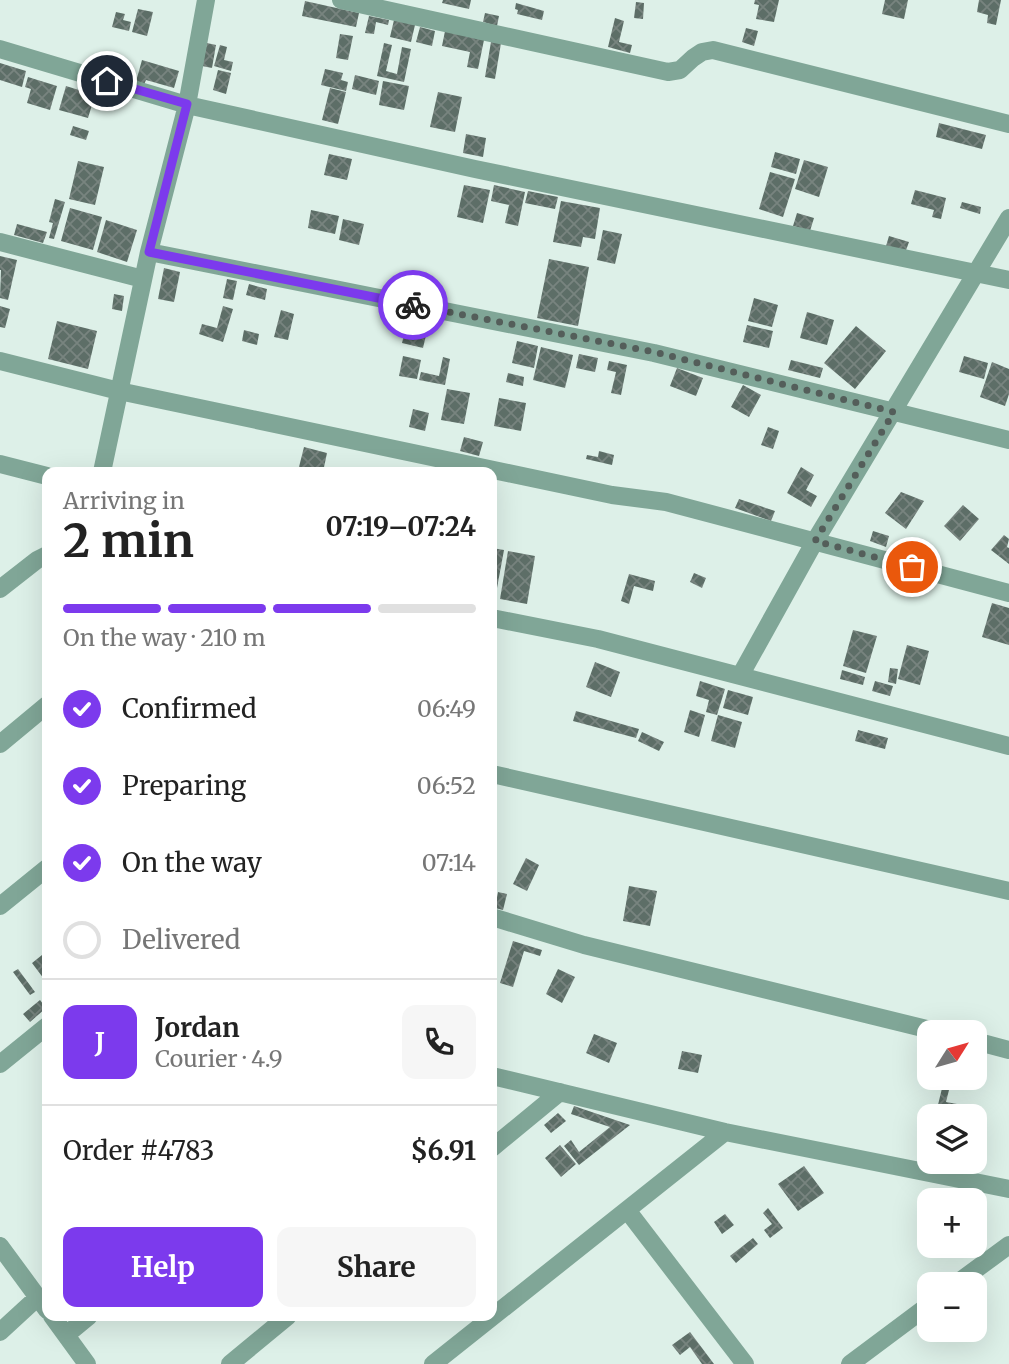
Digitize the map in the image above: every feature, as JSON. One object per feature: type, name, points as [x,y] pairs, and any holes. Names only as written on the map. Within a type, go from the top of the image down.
[{"type":"street","points":[[103,467],[149,252],[187,104],[206,0]]},
{"type":"street","points":[[341,0],[668,72],[680,70],[692,58],[712,50],[1009,124]]},
{"type":"street","points":[[0,49],[187,104],[475,169],[1009,280]]},
{"type":"street","points":[[740,676],[815,541],[1009,218]]},
{"type":"street","points":[[0,242],[143,279]]},
{"type":"street","points":[[149,252],[654,352],[1009,440]]},
{"type":"street","points":[[0,361],[119,391],[479,467]]},
{"type":"street","points":[[0,464],[42,475]]},
{"type":"street","points":[[497,471],[612,495],[666,502],[1009,593]]},
{"type":"street","points":[[0,589],[42,558]]},
{"type":"street","points":[[497,619],[598,639],[1009,746]]},
{"type":"street","points":[[0,744],[42,709]]},
{"type":"street","points":[[497,775],[1009,891]]},
{"type":"street","points":[[0,906],[42,872]]},
{"type":"street","points":[[497,919],[584,944],[917,1027]]},
{"type":"street","points":[[0,1064],[42,1030]]},
{"type":"street","points":[[987,1044],[1009,1050]]},
{"type":"street","points":[[497,1077],[726,1132],[1009,1189]]},
{"type":"street","points":[[497,1144],[561,1092]]},
{"type":"street","points":[[497,1313],[726,1132]]},
{"type":"street","points":[[627,1210],[745,1364]]},
{"type":"street","points":[[0,1245],[42,1303],[0,1332]]},
{"type":"street","points":[[972,1272],[1009,1245]]},
{"type":"street","points":[[850,1364],[917,1314]]},
{"type":"street","points":[[56,1321],[87,1364]]},
{"type":"street","points":[[66,1335],[83,1321]]},
{"type":"street","points":[[230,1364],[282,1321]]},
{"type":"street","points":[[433,1364],[487,1321]]},
{"type":"building","points":[[443,0],[471,0],[469,9],[442,3]]},
{"type":"building","points":[[755,0],[779,0],[774,22],[756,19],[759,5],[754,4]]},
{"type":"building","points":[[885,0],[908,0],[904,19],[882,14]]},
{"type":"building","points":[[979,0],[1001,0],[996,25],[987,23],[988,15],[977,12]]},
{"type":"building","points":[[305,1],[359,13],[356,27],[302,16]]},
{"type":"building","points":[[636,2],[644,3],[643,19],[634,18]]},
{"type":"building","points":[[516,3],[544,11],[542,20],[517,14]]},
{"type":"building","points":[[138,9],[153,12],[147,36],[132,32]]},
{"type":"building","points":[[116,12],[125,14],[123,20],[131,22],[129,31],[112,27]]},
{"type":"building","points":[[485,13],[499,16],[497,26],[483,22]]},
{"type":"building","points":[[369,16],[389,20],[388,25],[376,22],[374,34],[365,33]]},
{"type":"building","points":[[615,18],[624,21],[619,42],[632,45],[630,53],[608,47]]},
{"type":"building","points":[[394,20],[415,25],[411,42],[390,37]]},
{"type":"building","points":[[420,27],[435,31],[432,46],[416,42]]},
{"type":"building","points":[[746,28],[758,31],[754,46],[742,42]]},
{"type":"building","points":[[445,31],[484,40],[478,69],[467,67],[470,52],[442,46]]},
{"type":"building","points":[[340,34],[353,36],[348,60],[336,58]]},
{"type":"building","points":[[491,42],[501,43],[495,79],[485,77]]},
{"type":"building","points":[[207,43],[216,45],[212,68],[202,66]]},
{"type":"building","points":[[384,43],[392,45],[386,71],[397,74],[402,47],[411,49],[404,82],[377,76]]},
{"type":"building","points":[[220,45],[227,47],[224,60],[233,62],[231,71],[214,66]]},
{"type":"building","points":[[142,60],[179,71],[174,88],[146,80],[143,87],[135,85]]},
{"type":"building","points":[[0,63],[26,71],[22,87],[0,80]]},
{"type":"building","points":[[325,69],[343,73],[341,80],[348,82],[346,91],[321,85]]},
{"type":"building","points":[[218,70],[231,73],[226,94],[213,90]]},
{"type":"building","points":[[355,75],[379,81],[376,95],[352,89]]},
{"type":"building","points":[[28,77],[57,86],[50,110],[27,103],[31,89],[25,87]]},
{"type":"building","points":[[383,81],[409,86],[404,110],[379,105]]},
{"type":"building","points":[[66,86],[95,95],[88,118],[59,110]]},
{"type":"building","points":[[330,88],[346,92],[338,124],[322,120]]},
{"type":"building","points":[[438,92],[462,97],[455,132],[430,127]]},
{"type":"building","points":[[939,123],[986,135],[982,149],[936,137]]},
{"type":"building","points":[[73,126],[89,131],[86,140],[70,135]]},
{"type":"building","points":[[466,134],[486,138],[483,157],[463,153]]},
{"type":"building","points":[[775,152],[800,159],[796,174],[771,167]]},
{"type":"building","points":[[329,154],[352,159],[347,180],[324,175]]},
{"type":"building","points":[[804,160],[828,167],[819,197],[795,189]]},
{"type":"building","points":[[78,161],[104,167],[95,205],[69,199]]},
{"type":"building","points":[[770,172],[795,179],[783,217],[759,209]]},
{"type":"building","points":[[464,185],[490,190],[483,223],[457,217]]},
{"type":"building","points":[[494,185],[525,192],[518,226],[505,223],[509,205],[491,201]]},
{"type":"building","points":[[915,190],[946,198],[941,219],[932,217],[934,210],[911,204]]},
{"type":"building","points":[[528,191],[558,197],[555,209],[525,203]]},
{"type":"building","points":[[55,199],[65,202],[54,239],[49,238],[53,223],[49,222]]},
{"type":"building","points":[[561,201],[600,208],[595,239],[583,237],[581,247],[553,242]]},
{"type":"building","points":[[962,202],[981,207],[980,214],[960,208]]},
{"type":"building","points":[[70,208],[102,217],[93,250],[61,241]]},
{"type":"building","points":[[311,210],[339,216],[335,234],[308,228]]},
{"type":"building","points":[[797,213],[814,218],[810,231],[793,226]]},
{"type":"building","points":[[343,219],[364,224],[359,245],[339,240]]},
{"type":"building","points":[[106,220],[137,230],[127,262],[97,252]]},
{"type":"building","points":[[17,224],[47,232],[43,243],[14,235]]},
{"type":"building","points":[[603,230],[622,234],[615,264],[597,260]]},
{"type":"building","points":[[889,236],[909,242],[905,253],[886,246]]},
{"type":"building","points":[[0,256],[17,260],[8,300],[0,298]]},
{"type":"building","points":[[549,259],[589,267],[578,326],[537,318]]},
{"type":"building","points":[[164,268],[180,272],[174,302],[158,299]]},
{"type":"building","points":[[227,279],[237,281],[233,300],[223,298]]},
{"type":"building","points":[[249,284],[267,289],[265,300],[246,295]]},
{"type":"building","points":[[114,294],[124,296],[122,311],[112,309]]},
{"type":"building","points":[[754,298],[778,305],[772,327],[748,321]]},
{"type":"building","points":[[0,306],[10,309],[5,328],[0,327]]},
{"type":"building","points":[[223,306],[233,309],[223,342],[199,334],[202,324],[217,328]]},
{"type":"building","points":[[281,310],[294,314],[288,340],[274,337]]},
{"type":"building","points":[[807,312],[834,320],[827,345],[800,338]]},
{"type":"building","points":[[408,318],[429,323],[423,348],[402,343]]},
{"type":"building","points":[[57,321],[97,331],[88,369],[48,359]]},
{"type":"building","points":[[747,325],[773,331],[769,348],[743,342]]},
{"type":"building","points":[[856,326],[886,351],[855,389],[824,363]]},
{"type":"building","points":[[244,330],[259,334],[257,345],[242,341]]},
{"type":"building","points":[[517,341],[538,346],[534,368],[512,363]]},
{"type":"building","points":[[541,347],[573,355],[565,388],[533,380]]},
{"type":"building","points":[[579,354],[598,358],[595,372],[576,368]]},
{"type":"building","points":[[403,356],[421,360],[417,379],[399,376]]},
{"type":"building","points":[[964,356],[988,363],[984,379],[959,372]]},
{"type":"building","points":[[443,357],[450,359],[445,385],[419,380],[421,372],[439,376]]},
{"type":"building","points":[[791,360],[823,368],[820,378],[788,370]]},
{"type":"building","points":[[609,361],[627,365],[621,395],[611,393],[616,372],[607,370]]},
{"type":"building","points":[[992,362],[1009,369],[1009,394],[1005,406],[980,397]]},
{"type":"building","points":[[677,368],[703,378],[696,396],[670,386]]},
{"type":"building","points":[[508,373],[524,377],[523,386],[506,382]]},
{"type":"building","points":[[743,385],[761,395],[749,417],[731,407]]},
{"type":"building","points":[[447,389],[470,393],[464,424],[441,420]]},
{"type":"building","points":[[499,398],[526,403],[521,431],[494,426]]},
{"type":"building","points":[[413,409],[429,413],[425,431],[409,427]]},
{"type":"building","points":[[768,427],[779,431],[773,449],[761,445]]},
{"type":"building","points":[[464,437],[483,442],[479,456],[460,451]]},
{"type":"building","points":[[304,447],[327,453],[324,467],[299,467]]},
{"type":"building","points":[[599,451],[614,455],[612,465],[586,459],[587,455],[598,457]]},
{"type":"building","points":[[801,467],[814,475],[806,490],[817,496],[811,507],[787,493]]},
{"type":"building","points":[[901,492],[924,501],[906,529],[885,513]]},
{"type":"building","points":[[739,499],[775,511],[771,521],[735,508]]},
{"type":"building","points":[[963,505],[979,519],[960,541],[944,526]]},
{"type":"building","points":[[873,531],[889,536],[886,547],[870,541]]},
{"type":"building","points":[[1004,535],[1009,539],[1009,564],[991,550]]},
{"type":"building","points":[[497,549],[504,550],[497,588]]},
{"type":"building","points":[[508,551],[535,556],[527,604],[500,599]]},
{"type":"building","points":[[694,573],[706,578],[702,588],[690,582]]},
{"type":"building","points":[[629,574],[655,581],[653,591],[634,586],[629,604],[621,601]]},
{"type":"building","points":[[992,603],[1009,608],[1009,645],[982,637]]},
{"type":"building","points":[[853,630],[877,636],[866,673],[843,666]]},
{"type":"building","points":[[907,645],[929,651],[920,685],[898,679]]},
{"type":"building","points":[[595,662],[620,672],[611,697],[586,687]]},
{"type":"building","points":[[890,668],[898,669],[896,684],[888,682]]},
{"type":"building","points":[[842,670],[865,677],[863,685],[840,679]]},
{"type":"building","points":[[700,681],[725,689],[717,715],[706,712],[709,700],[696,696]]},
{"type":"building","points":[[875,681],[893,686],[890,696],[872,691]]},
{"type":"building","points":[[728,690],[753,697],[748,715],[723,708]]},
{"type":"building","points":[[690,710],[705,715],[699,737],[684,732]]},
{"type":"building","points":[[576,711],[639,729],[636,738],[573,721]]},
{"type":"building","points":[[718,715],[742,722],[735,748],[711,741]]},
{"type":"building","points":[[858,730],[888,738],[885,749],[855,741]]},
{"type":"building","points":[[642,732],[664,742],[659,751],[638,741]]},
{"type":"building","points":[[526,858],[539,865],[527,891],[513,884]]},
{"type":"building","points":[[629,886],[657,891],[650,926],[623,921]]},
{"type":"building","points":[[498,892],[507,894],[503,910],[497,908]]},
{"type":"building","points":[[513,941],[542,950],[540,956],[524,951],[513,987],[500,983]]},
{"type":"building","points":[[42,955],[42,976],[32,963]]},
{"type":"building","points":[[18,969],[35,992],[30,995],[13,972]]},
{"type":"building","points":[[558,969],[575,977],[562,1003],[546,994]]},
{"type":"building","points":[[40,1000],[42,1003],[42,1012],[30,1022],[23,1014]]},
{"type":"building","points":[[594,1034],[617,1043],[609,1063],[586,1053]]},
{"type":"building","points":[[682,1051],[702,1055],[698,1073],[678,1069]]},
{"type":"building","points":[[942,1090],[949,1090],[946,1102],[957,1104],[938,1104]]},
{"type":"building","points":[[574,1106],[630,1125],[579,1165],[564,1146],[571,1140],[579,1152],[610,1127],[571,1114]]},
{"type":"building","points":[[558,1113],[566,1121],[551,1133],[544,1125]]},
{"type":"building","points":[[560,1145],[576,1164],[561,1177],[545,1158]]},
{"type":"building","points":[[804,1166],[824,1193],[798,1211],[778,1184]]},
{"type":"building","points":[[768,1208],[783,1228],[770,1238],[764,1230],[772,1224],[763,1213]]},
{"type":"building","points":[[725,1214],[734,1225],[722,1234],[714,1222]]},
{"type":"building","points":[[753,1238],[758,1244],[736,1263],[730,1256]]},
{"type":"building","points":[[690,1332],[714,1364],[702,1364],[690,1347],[680,1355],[672,1345]]},
{"type":"way so far","points":[[413,305],[654,352],[894,412],[815,541],[912,567]]},
{"type":"route","points":[[107,81],[187,104],[149,252],[413,305]]}]
